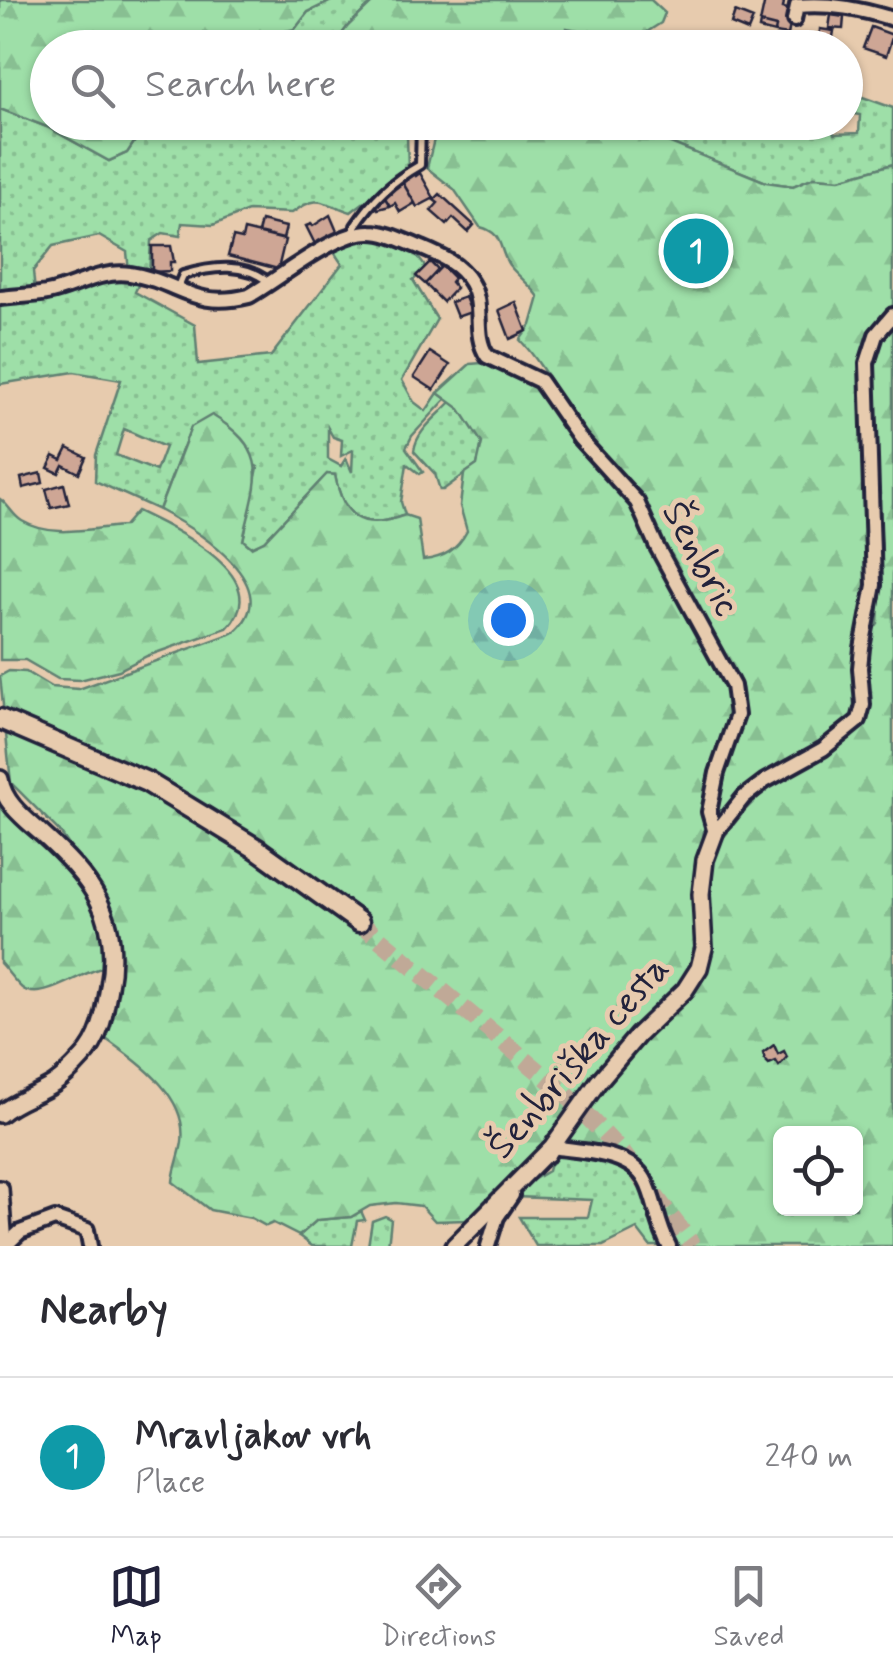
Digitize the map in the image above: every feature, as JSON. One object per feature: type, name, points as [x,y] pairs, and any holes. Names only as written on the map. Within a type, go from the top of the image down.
[{"type":"main road","points":[[0,719],[147,782],[257,849],[359,922]]},
{"type":"street","points":[[794,20],[798,6],[822,4],[839,4],[893,19]]},
{"type":"street","name":"Šenbric","points":[[356,234],[383,233],[454,263],[477,296],[478,335],[486,356],[540,382],[580,439],[637,502],[737,700],[737,715],[712,792],[709,812],[714,833]]},
{"type":"street","points":[[0,298],[47,293],[111,274],[129,274],[201,300],[234,300],[250,296],[356,234]]},
{"type":"street","points":[[714,833],[744,796],[848,733],[859,720],[863,705],[860,668],[874,585],[867,363],[876,335],[893,315]]},
{"type":"street","points":[[0,779],[16,811],[73,866],[94,894],[110,923],[112,957],[104,1013],[86,1055],[55,1083],[0,1114]]},
{"type":"street","name":"Šenbriška cesta","points":[[454,1246],[552,1147],[598,1082],[638,1035],[685,990],[704,948],[701,894],[705,860],[714,833]]},
{"type":"street","points":[[488,1246],[497,1217],[515,1190],[542,1168],[552,1147],[624,1160],[636,1167],[647,1182],[654,1214],[669,1246]]},
{"type":"street","points":[[0,1189],[4,1246]]},
{"type":"street","points":[[4,1246],[20,1232],[55,1218],[87,1230],[90,1246]]},
{"type":"lane","points":[[356,234],[355,226],[373,200],[420,165],[421,140]]},
{"type":"lane","points":[[176,290],[184,275],[224,266],[259,274],[271,284]]},
{"type":"green space","points":[[0,0],[333,0],[308,12],[290,30],[30,30],[30,120],[0,109]]},
{"type":"green space","points":[[333,0],[375,0],[345,30],[291,30],[308,12]]},
{"type":"green space","points":[[375,0],[651,0],[665,13],[661,23],[650,30],[345,30]]},
{"type":"green space","points":[[863,97],[893,108],[893,164],[840,179],[814,177],[793,186],[766,182],[663,140],[863,140]]},
{"type":"green space","points":[[0,109],[30,120],[30,140],[71,140],[109,161],[127,153],[136,140],[407,140],[408,169],[351,212],[315,202],[292,213],[248,211],[213,225],[182,223],[180,236],[163,233],[151,241],[149,276],[129,271],[127,252],[99,236],[53,246],[33,271],[35,292],[0,295]]},
{"type":"green space","points":[[71,140],[136,140],[127,153],[109,161]]},
{"type":"green space","points":[[434,140],[663,140],[766,182],[793,186],[814,177],[840,179],[893,164],[893,308],[867,340],[863,358],[862,425],[874,553],[859,707],[831,741],[778,767],[716,817],[719,786],[744,708],[739,678],[668,560],[520,340],[531,325],[539,297],[509,265],[497,237],[480,227],[454,189],[427,168]]},
{"type":"green space","points":[[367,235],[411,248],[427,269],[413,280],[437,319],[402,380],[414,402],[426,411],[438,393],[446,399],[406,448],[423,472],[420,474],[407,464],[401,502],[405,515],[377,522],[356,517],[343,501],[335,475],[327,474],[264,541],[252,547],[243,541],[258,467],[191,427],[159,510],[95,481],[96,455],[121,380],[74,372],[0,384],[0,302],[113,277],[140,281],[135,292],[195,325],[198,364],[271,356],[342,264],[332,249]],"holes":[[[328,428],[333,437],[342,440],[341,456],[353,450],[352,472],[346,458],[341,466],[328,459]],[[124,429],[165,447],[156,471],[116,455]]]},
{"type":"green space","points":[[893,317],[893,1246],[674,1246],[648,1173],[634,1160],[560,1145],[599,1084],[700,976],[706,886],[716,847],[745,810],[780,776],[834,750],[852,737],[862,723],[865,650],[867,638],[878,623],[882,553],[870,370],[880,337]]},
{"type":"green space","points":[[482,363],[531,381],[543,390],[627,494],[733,695],[734,709],[708,792],[698,886],[699,948],[683,985],[539,1154],[515,1171],[466,1220],[435,1221],[421,1206],[396,1203],[370,1206],[351,1217],[317,1220],[299,1236],[273,1223],[266,1226],[251,1218],[210,1210],[173,1182],[182,1142],[177,1109],[157,1080],[103,1037],[119,971],[120,944],[115,922],[102,894],[60,832],[11,783],[0,676],[9,671],[26,672],[51,687],[79,689],[233,633],[247,615],[250,597],[244,579],[214,546],[159,510],[191,427],[212,415],[245,442],[252,456],[255,485],[243,540],[251,547],[264,541],[327,474],[335,475],[343,501],[356,517],[377,522],[405,515],[417,519],[423,560],[449,552],[467,531],[460,506],[464,474],[477,465],[482,443],[460,409],[438,393],[470,364]]},
{"type":"green space","points":[[451,402],[482,442],[477,465],[440,490],[435,474],[414,451],[423,431]]},
{"type":"green space","points":[[0,499],[22,521],[46,530],[124,526],[137,511],[215,557],[231,573],[239,591],[239,609],[227,628],[119,670],[80,680],[58,679],[25,660],[0,660]]},
{"type":"green space","points":[[0,796],[32,817],[106,920],[107,967],[51,989],[30,992],[0,963]]},
{"type":"green space","points":[[560,1153],[619,1163],[632,1171],[644,1187],[647,1209],[664,1246],[650,1246],[637,1229],[603,1246],[536,1246],[519,1217],[588,1217],[592,1200],[516,1197],[548,1171],[552,1156]]},
{"type":"green space","points":[[361,1211],[365,1220],[357,1221],[352,1246],[312,1246],[299,1236],[317,1220],[351,1217]]},
{"type":"green space","points":[[385,1216],[391,1219],[388,1246],[368,1246],[372,1221]]},
{"type":"building","points":[[765,0],[784,2],[783,8],[793,10],[789,30],[776,30],[760,23]]},
{"type":"building","points":[[735,12],[753,19],[748,30],[731,24]]},
{"type":"building","points":[[831,15],[844,17],[843,29],[829,28]]},
{"type":"building","points":[[760,23],[776,27],[776,30],[759,29]]},
{"type":"building","points":[[871,27],[893,35],[886,56],[863,48]]},
{"type":"building","points":[[413,171],[416,176],[420,173],[434,198],[417,207],[400,178]]},
{"type":"building","points":[[403,183],[415,203],[400,212],[383,195]]},
{"type":"building","points":[[440,194],[474,225],[468,232],[453,218],[447,225],[431,211]]},
{"type":"building","points":[[384,196],[390,206],[378,209],[374,203]]},
{"type":"building","points":[[330,215],[339,236],[316,246],[306,226]]},
{"type":"building","points":[[261,221],[286,227],[283,239],[258,233]]},
{"type":"building","points":[[244,230],[285,240],[278,269],[228,256],[233,237],[242,239]]},
{"type":"building","points":[[152,246],[171,246],[174,262],[170,262],[170,271],[152,272]]},
{"type":"building","points":[[430,262],[438,270],[425,284],[416,276]]},
{"type":"building","points":[[442,266],[454,278],[451,282],[456,288],[443,302],[425,284]]},
{"type":"building","points":[[465,297],[471,312],[457,317],[451,302]]},
{"type":"building","points":[[516,302],[527,331],[510,339],[499,310]]},
{"type":"building","points":[[430,352],[450,365],[434,390],[414,377]]},
{"type":"building","points":[[68,448],[86,457],[79,473],[63,465],[59,473],[48,468],[54,456],[62,460]]},
{"type":"building","points":[[41,473],[43,483],[23,488],[21,478]]},
{"type":"building","points":[[64,484],[69,504],[51,508],[46,489]]},
{"type":"building","points":[[774,1045],[778,1054],[784,1051],[787,1057],[779,1066],[776,1061],[769,1064],[763,1053]]},
{"type":"tunnel","points":[[359,922],[565,1093],[623,1154],[693,1246]]},
{"type":"place","name":"Mravljakov vrh","points":[[696,251]]}]
